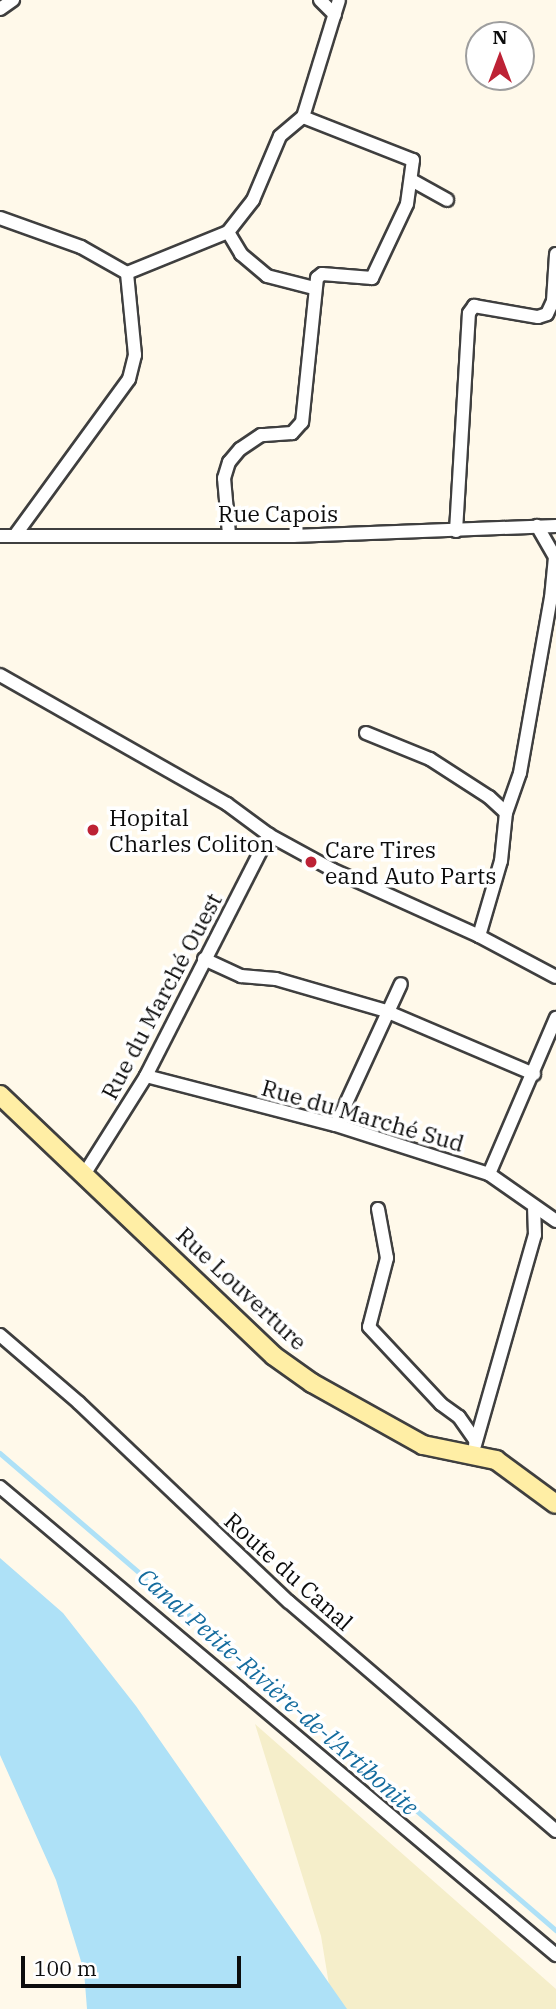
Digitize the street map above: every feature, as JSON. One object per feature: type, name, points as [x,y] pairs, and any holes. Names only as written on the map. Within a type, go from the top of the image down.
[{"type":"main road","name":"Rue Louverture","points":[[0,1095],[85,1173],[274,1356],[312,1383],[424,1445],[474,1448],[496,1460],[556,1504]]},
{"type":"street","points":[[0,9],[13,0]]},
{"type":"street","points":[[320,0],[335,15]]},
{"type":"street","points":[[127,273],[228,232],[253,200],[280,136],[303,117],[339,0]]},
{"type":"street","points":[[229,534],[224,478],[229,462],[261,435],[292,433],[302,422],[314,288],[321,274],[372,278],[393,239],[412,181],[412,160],[406,154],[303,117]]},
{"type":"street","points":[[412,181],[447,200]]},
{"type":"street","points":[[0,218],[81,247],[127,273]]},
{"type":"street","points":[[228,232],[241,254],[267,276],[314,288]]},
{"type":"street","points":[[456,531],[469,313],[474,306],[538,317],[547,314],[553,301],[556,254]]},
{"type":"street","points":[[16,534],[129,379],[135,355],[127,273]]},
{"type":"street","points":[[479,936],[501,861],[506,813],[520,773],[554,577],[555,557],[537,526]]},
{"type":"street","name":"Rue Capois","points":[[0,536],[456,531],[556,526]]},
{"type":"street","points":[[0,675],[227,804],[269,835],[342,875],[479,936],[556,976]]},
{"type":"street","points":[[366,733],[430,760],[489,797],[506,813]]},
{"type":"street","name":"Rue du Marché Ouest","points":[[85,1173],[146,1076],[269,835]]},
{"type":"street","points":[[204,959],[241,976],[276,979],[386,1012],[534,1074]]},
{"type":"street","points":[[336,1125],[401,984]]},
{"type":"street","points":[[489,1174],[556,1018]]},
{"type":"street","name":"Rue du Marché Sud","points":[[146,1076],[336,1125],[489,1174],[515,1188],[534,1209],[556,1221]]},
{"type":"street","points":[[377,1209],[387,1258],[369,1327],[441,1404],[459,1417],[474,1448]]},
{"type":"street","points":[[474,1448],[535,1235],[534,1209]]},
{"type":"street","name":"Route du Canal","points":[[0,1335],[79,1403],[289,1602],[556,1831]]},
{"type":"street","points":[[0,1487],[556,1955]]},
{"type":"shaded area","points":[[255,1724],[556,1989],[556,2009],[333,2009],[321,1936]]},
{"type":"water","points":[[0,1558],[63,1613],[136,1706],[347,2009],[87,2009],[84,1971],[56,1880],[0,1755]]},
{"type":"waterway","name":"Canal Petite-Rivière-de-l'Artibonite","points":[[0,1453],[556,1930]]},
{"type":"place","name":"Hopital Charles Coliton","points":[[93,830]]},
{"type":"place","name":"Care Tires eand Auto Parts","points":[[311,862]]}]
